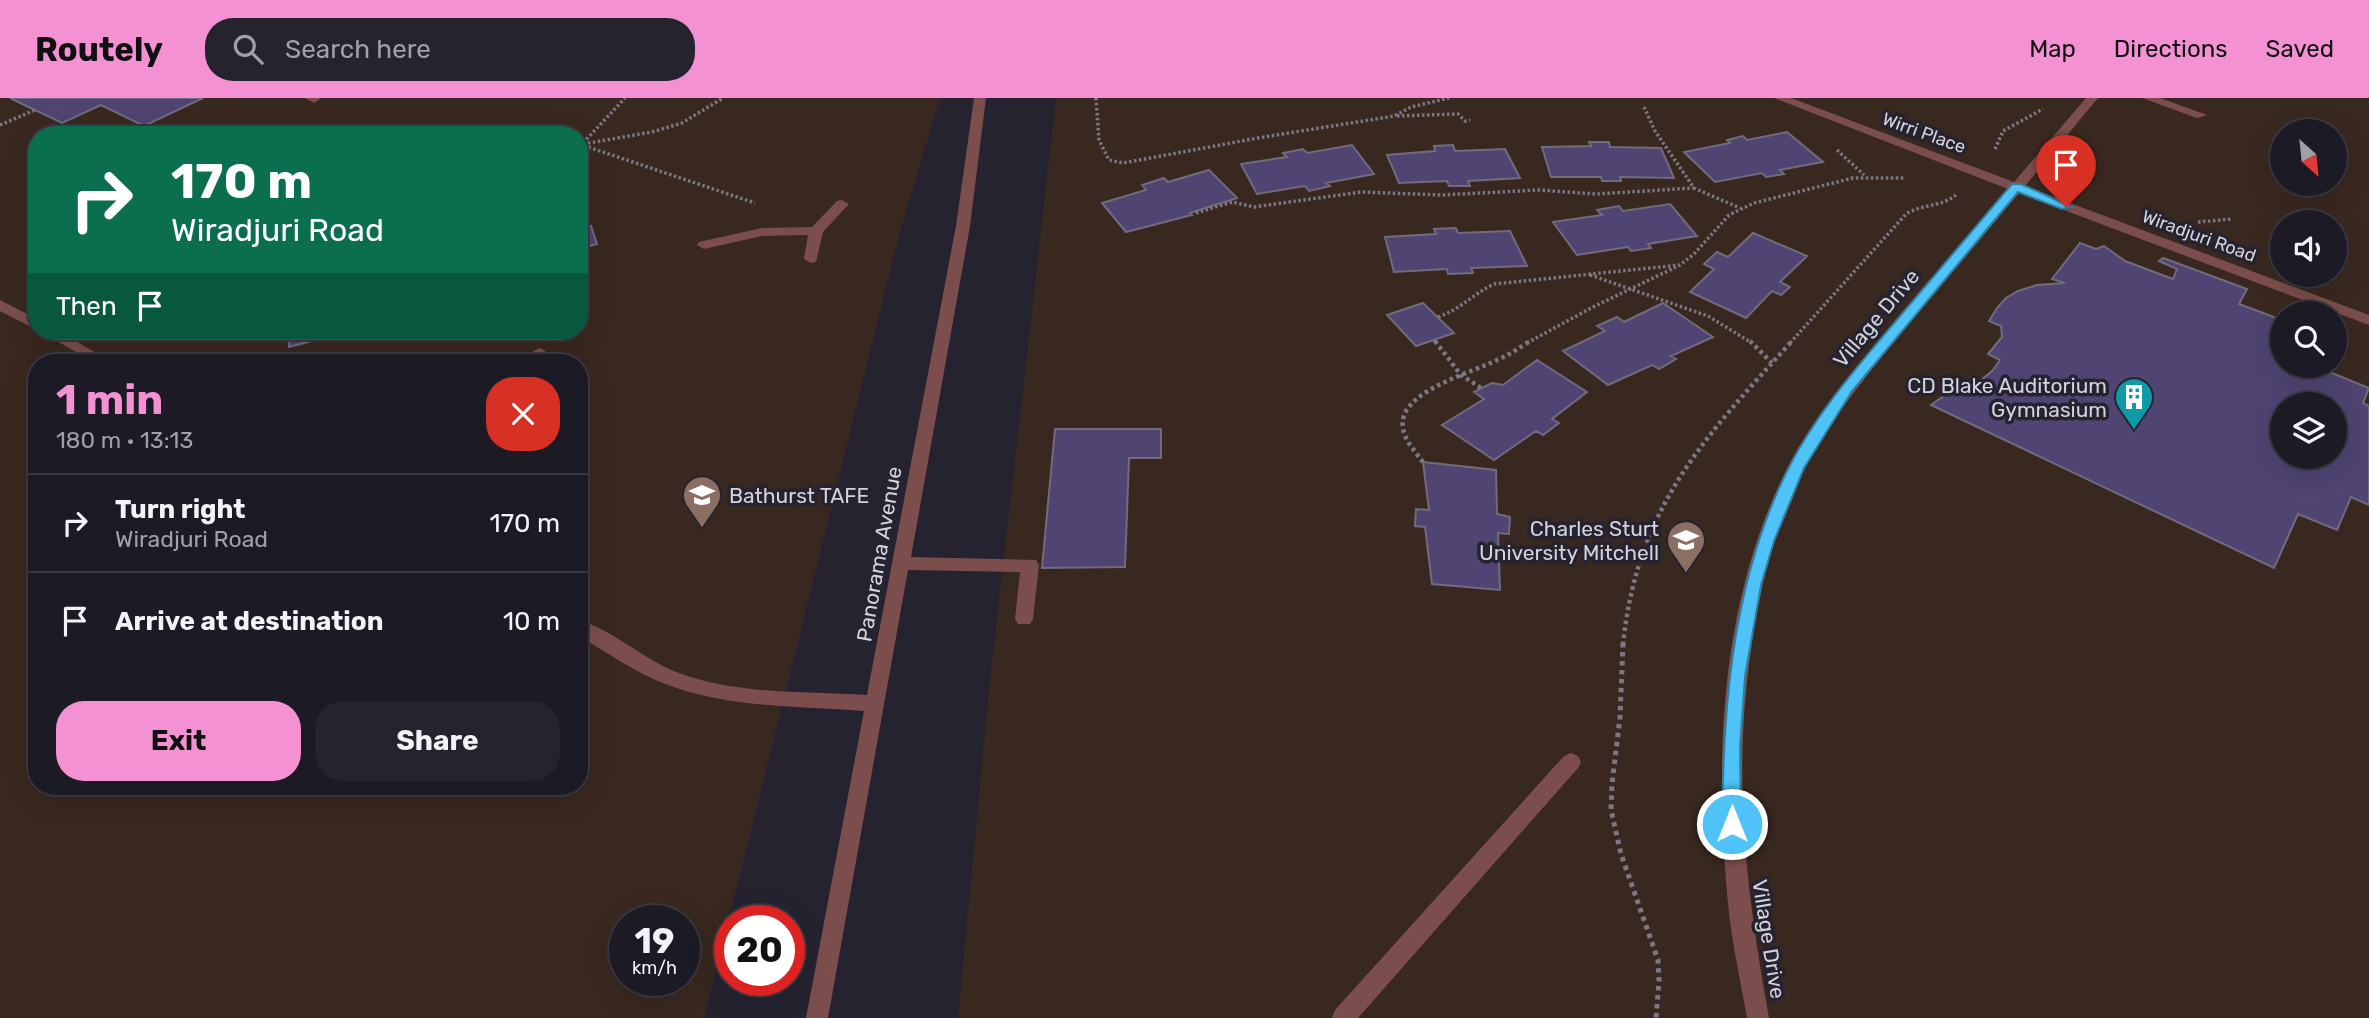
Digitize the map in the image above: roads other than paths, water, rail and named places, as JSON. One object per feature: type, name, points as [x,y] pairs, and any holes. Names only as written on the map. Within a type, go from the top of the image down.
[{"type":"street","name":"Panorama Avenue","points":[[817,1018],[963,226],[981,98]]},
{"type":"street","name":"Wirri Place","points":[[1780,98],[2016,187]]},
{"type":"street","name":"Village Drive","points":[[1758,1018],[1740,916],[1732,824],[1731,747],[1737,676],[1753,585],[1763,552],[1796,468],[1847,388],[2092,98]]},
{"type":"street","points":[[2148,98],[2201,115]]},
{"type":"street","name":"Wiradjuri Road","points":[[2016,187],[2369,320]]},
{"type":"street","points":[[811,259],[816,231],[842,204]]},
{"type":"street","points":[[704,244],[762,232],[816,231]]},
{"type":"street","points":[[0,305],[28,320]]},
{"type":"street","points":[[64,340],[89,354]]},
{"type":"street","points":[[900,563],[1030,565],[1024,619]]},
{"type":"street","points":[[588,632],[657,671],[687,684],[875,704]]},
{"type":"street","points":[[1343,1018],[1570,762]]},
{"type":"place","name":"CD Blake Auditorium Gymnasium","points":[[2134,431]]},
{"type":"place","name":"Bathurst TAFE","points":[[702,529]]},
{"type":"place","name":"Charles Sturt University Mitchell","points":[[1686,574]]}]
